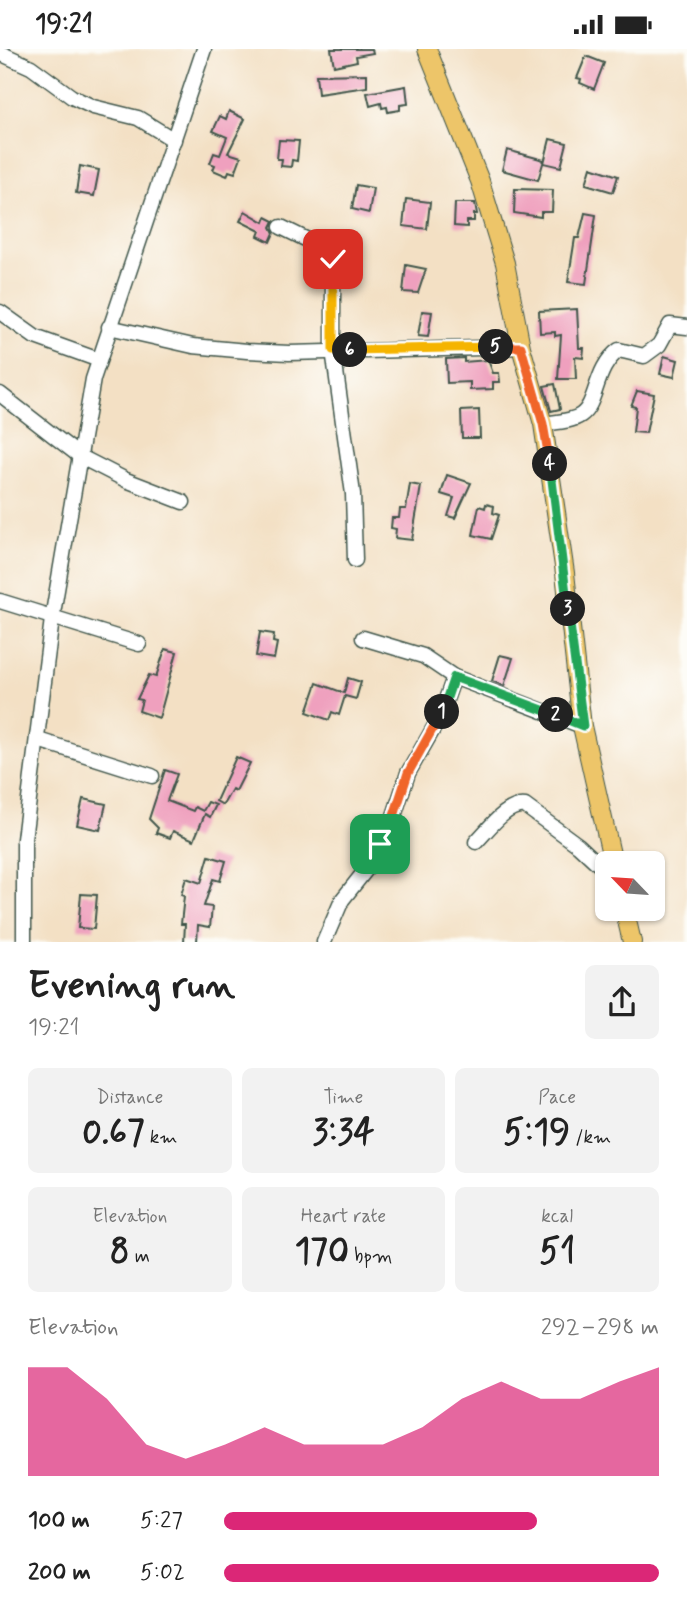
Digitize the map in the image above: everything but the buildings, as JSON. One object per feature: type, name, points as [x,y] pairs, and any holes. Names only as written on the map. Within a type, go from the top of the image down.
[{"type":"main road","points":[[427,49],[480,181],[505,263],[521,347],[543,424],[564,561],[583,726],[610,851]]},
{"type":"main road","points":[[627,921],[632,942]]},
{"type":"street","points":[[24,942],[24,839],[52,618],[99,360],[204,49]]},
{"type":"street","points":[[0,53],[31,67],[72,97],[93,107],[138,118],[174,140]]},
{"type":"street","points":[[281,227],[328,250],[333,259],[333,350],[353,494],[355,560]]},
{"type":"street","points":[[0,312],[35,337],[99,360]]},
{"type":"street","points":[[543,424],[579,417],[586,410],[607,359],[619,350],[643,355],[659,345],[670,325],[687,327]]},
{"type":"street","points":[[109,327],[193,346],[247,351],[521,347]]},
{"type":"street","points":[[0,394],[80,457],[126,480],[183,502]]},
{"type":"street","points":[[0,601],[139,644]]},
{"type":"street","points":[[363,638],[424,656],[454,677],[583,726]]},
{"type":"street","points":[[324,942],[342,900],[369,866],[393,819],[408,773],[440,717],[454,677]]},
{"type":"street","points":[[38,740],[152,776]]},
{"type":"street","points":[[476,842],[510,809],[525,806],[595,861]]},
{"type":"route","points":[[333,259],[333,350],[521,347],[543,424],[555,497],[573,663],[583,726],[454,677],[440,717],[408,773],[393,819],[380,844]]}]
